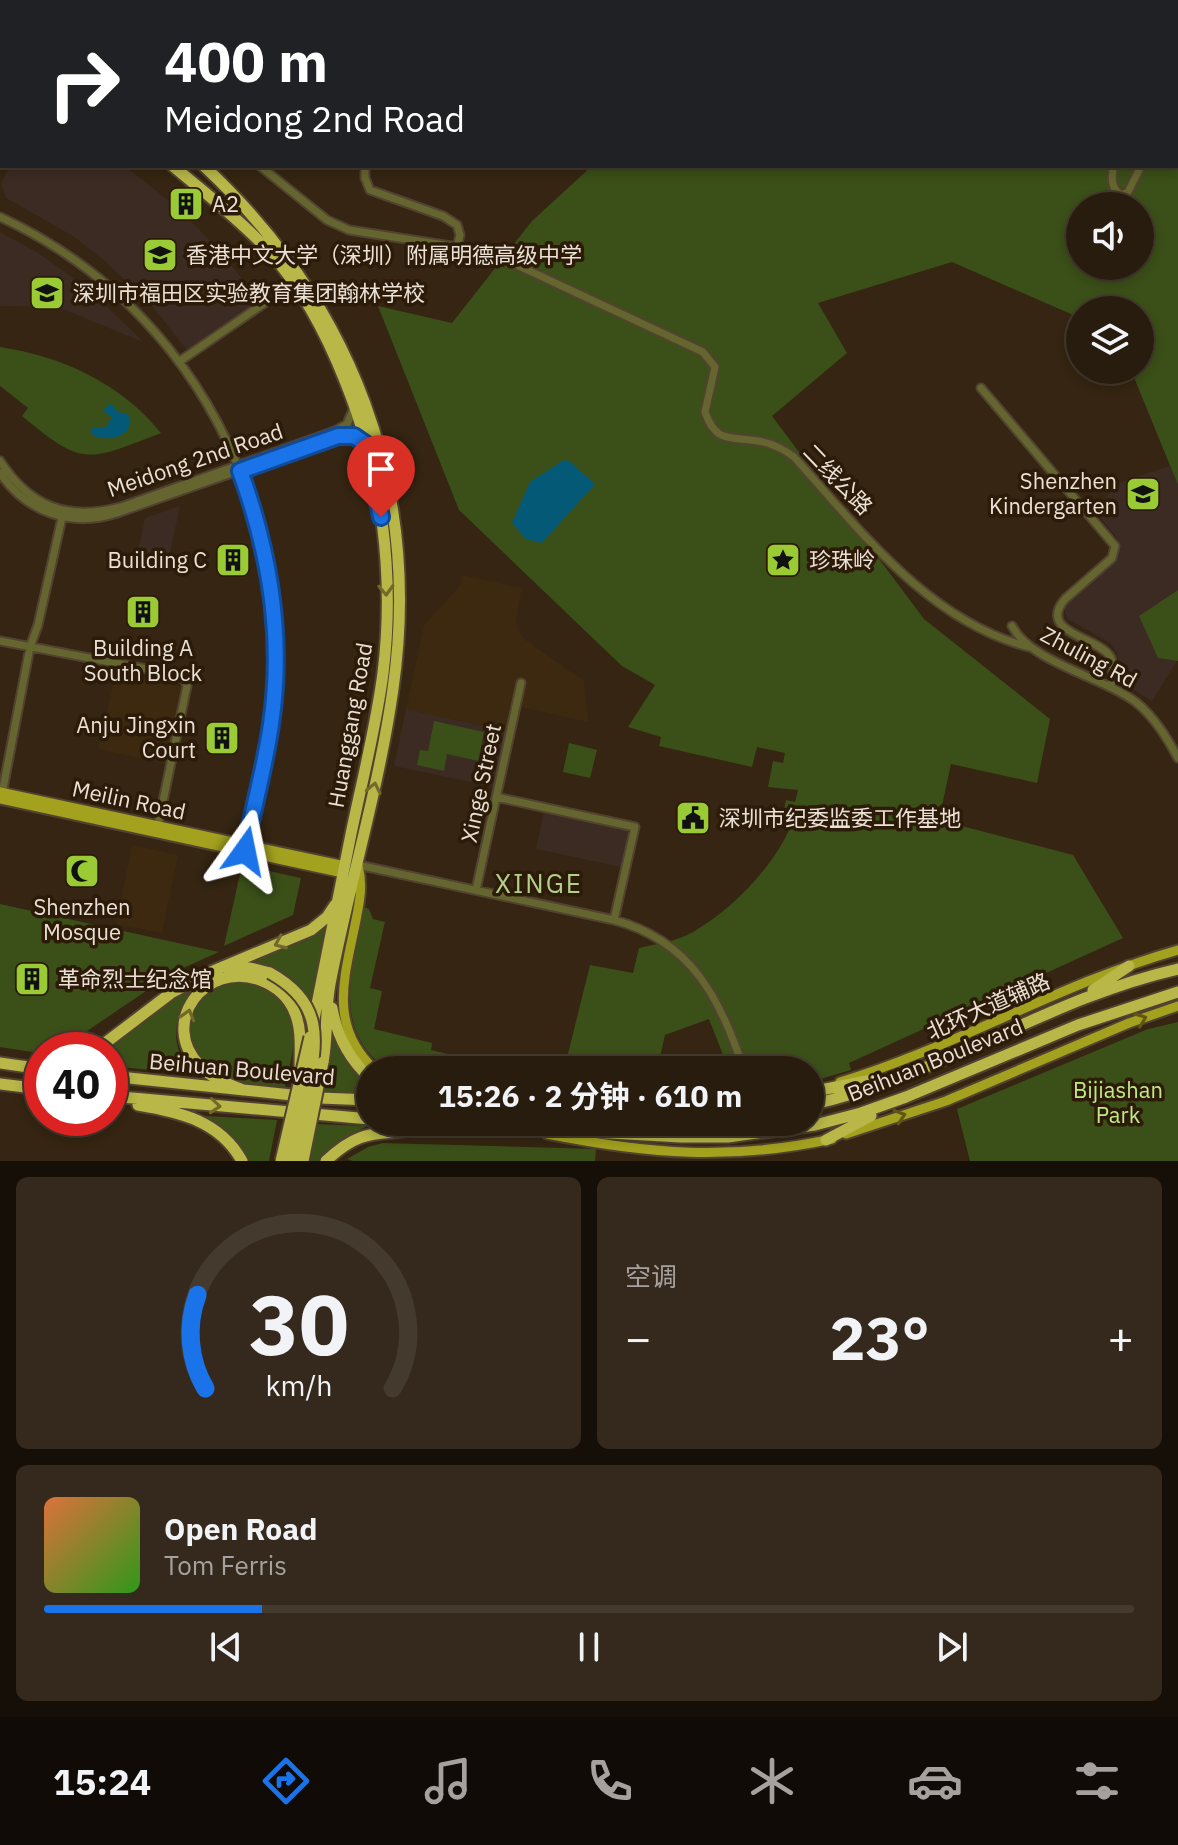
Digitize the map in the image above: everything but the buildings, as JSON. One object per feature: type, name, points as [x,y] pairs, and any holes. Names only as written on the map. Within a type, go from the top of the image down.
[{"type":"highway","name":"Huanggang Road","points":[[175,168],[259,241],[282,268],[329,343],[367,445],[383,535],[386,634],[377,709],[339,897],[304,1035],[300,1075],[281,1161]]},
{"type":"highway","name":"Huanggang Road","points":[[206,168],[252,213],[275,241],[328,320],[360,389],[380,445],[397,536],[400,581],[396,661],[388,718],[330,984],[323,1062],[303,1161]]},
{"type":"highway","points":[[120,1032],[171,993],[213,971],[311,930],[327,917],[339,897]]},
{"type":"highway","points":[[1066,1005],[1129,966]]},
{"type":"highway","points":[[213,971],[239,967],[270,973],[288,984],[311,1015],[316,1037],[313,1062],[292,1161]]},
{"type":"highway","name":"Beihuan Boulevard","points":[[824,1101],[869,1089],[921,1069],[1066,1005],[1178,969]]},
{"type":"highway","points":[[243,1090],[210,1074],[200,1066],[188,1047],[185,1016],[202,989],[219,978],[231,976],[264,981],[288,1000],[304,1035]]},
{"type":"highway","points":[[330,984],[333,1014],[342,1042],[356,1064]]},
{"type":"highway","name":"Beihuan Boulevard","points":[[824,1123],[906,1097],[1078,1025],[1143,1001],[1178,992]]},
{"type":"highway","points":[[1143,1001],[1178,1003]]},
{"type":"highway","points":[[0,1063],[24,1066]]},
{"type":"highway","points":[[824,1088],[921,1069]]},
{"type":"highway","name":"Beihuan Boulevard","points":[[128,1078],[356,1099]]},
{"type":"highway","points":[[0,1084],[24,1087]]},
{"type":"highway","points":[[826,1140],[906,1097]]},
{"type":"highway","name":"Beihuan Boulevard","points":[[128,1099],[356,1118]]},
{"type":"highway","points":[[128,1102],[201,1121],[224,1137],[242,1161]]},
{"type":"highway","points":[[326,1161],[363,1136]]},
{"type":"highway","name":"Beihuan Boulevard","points":[[705,1136],[735,1136]]},
{"type":"main road","name":"Meilin Road","points":[[1,795],[344,870]]},
{"type":"main road","points":[[358,865],[362,883],[345,976],[343,1006],[349,1034],[363,1056]]},
{"type":"main road","name":"北环大道辅路","points":[[824,1087],[912,1059],[1129,966],[1178,950]]},
{"type":"main road","points":[[556,1136],[606,1147],[680,1157],[760,1155],[798,1150],[946,1101],[1178,1003]]},
{"type":"street","points":[[262,168],[327,220],[349,230],[457,247],[460,229],[452,220],[370,190],[365,168]]},
{"type":"street","points":[[1113,168],[1113,186],[1122,195],[1128,192],[1140,168]]},
{"type":"street","points":[[0,217],[42,240],[99,278],[138,315],[180,361],[216,417],[239,468],[260,537],[276,622],[271,724],[245,847]]},
{"type":"street","name":"二线公路","points":[[457,247],[504,259],[703,352],[715,367],[705,412],[716,432],[731,439],[766,442],[783,449],[931,597],[972,623],[1029,647]]},
{"type":"street","points":[[180,361],[266,302]]},
{"type":"street","points":[[981,388],[1115,546],[1112,558],[1065,599],[1058,614],[1060,623],[1067,630],[1109,655],[1113,663],[1111,687]]},
{"type":"street","name":"Meidong 2nd Road","points":[[0,473],[25,500],[81,520],[106,517],[342,428],[350,421],[354,404]]},
{"type":"street","name":"Meidong 2nd Road","points":[[239,468],[338,436],[354,436],[367,445]]},
{"type":"street","name":"Meidong 2nd Road","points":[[0,461],[29,495],[63,514]]},
{"type":"street","points":[[1,795],[30,647],[38,625],[63,514]]},
{"type":"street","name":"Zhuling Rd","points":[[1012,626],[1029,647],[1111,687],[1146,711],[1178,758]]},
{"type":"street","points":[[0,641],[183,676],[187,686],[157,828]]},
{"type":"street","name":"Xinge Street","points":[[476,890],[521,683]]},
{"type":"street","points":[[496,797],[635,827],[614,920]]},
{"type":"street","points":[[358,865],[614,920],[670,944],[691,964],[724,1016],[739,1056]]},
{"type":"shaded area","name":"香港中文大学（深圳）附属明德高级中学","points":[[9,168],[128,168],[199,229],[241,277],[261,307],[191,355],[152,306],[106,262],[73,236],[6,198],[1,183]]},
{"type":"shaded area","name":"深圳市福田区实验教育集团翰林学校","points":[[0,232],[38,253],[85,286],[145,343],[58,307],[0,306]]},
{"type":"shaded area","points":[[1170,466],[1178,485],[1178,590],[1140,616],[1158,658],[1177,661],[1152,701],[1114,678],[1119,663],[1110,643],[1068,619],[1064,609],[1068,597],[1114,559],[1120,549],[1117,538],[1093,508],[1122,482]]},
{"type":"shaded area","points":[[180,506],[167,567],[136,560],[145,518]]},
{"type":"shaded area","points":[[462,575],[522,588],[516,618],[518,630],[524,639],[584,681],[588,722],[512,705],[506,731],[406,709],[424,625],[460,586]]},
{"type":"shaded area","points":[[116,672],[182,687],[165,764],[98,749]]},
{"type":"shaded area","points":[[406,709],[506,731],[494,787],[394,766]]},
{"type":"shaded area","points":[[544,810],[630,828],[621,867],[536,849]]},
{"type":"shaded area","points":[[132,845],[178,855],[162,933],[116,924]]},
{"type":"green space","points":[[590,168],[1178,168],[1178,485],[1137,384],[1154,384],[1154,296],[1066,296],[1066,312],[952,262],[818,303],[847,353],[772,416],[924,619],[1050,719],[1037,783],[951,764],[939,820],[1073,855],[1123,938],[849,1063],[851,1070],[824,1078],[824,1056],[724,1056],[709,1019],[665,1035],[660,1056],[567,1056],[590,965],[633,973],[639,948],[687,935],[723,912],[774,857],[791,826],[781,823],[786,800],[795,802],[798,790],[768,787],[773,761],[783,763],[785,753],[757,747],[752,767],[659,746],[661,737],[628,727],[655,685],[622,666],[459,510],[378,306],[452,323],[532,221]]},
{"type":"green space","points":[[0,347],[45,357],[109,386],[145,415],[161,433],[101,454],[74,452],[60,445],[22,416],[28,408],[0,386]]},
{"type":"green space","points":[[1178,590],[1178,661],[1158,658],[1139,616]]},
{"type":"green space","points":[[434,721],[484,732],[478,761],[447,754],[444,771],[417,765],[420,750],[428,751]]},
{"type":"green space","points":[[569,743],[597,750],[590,778],[563,772]]},
{"type":"green space","points":[[242,865],[301,878],[293,915],[224,946]]},
{"type":"green space","points":[[0,904],[219,952],[174,972],[86,1032],[24,1032],[24,1051],[0,1047]]},
{"type":"green space","points":[[363,907],[369,909],[373,919],[385,922],[370,988],[382,991],[374,1029],[432,1043],[431,1050],[456,1056],[372,1056],[358,1036],[352,1016],[351,974]]},
{"type":"green space","points":[[328,921],[313,1005],[301,988],[286,976],[269,966],[248,961]]},
{"type":"green space","points":[[236,980],[275,995],[286,1005],[292,1017],[293,1048],[285,1087],[237,1083],[205,1067],[190,1044],[189,1023],[195,1004],[216,985]]},
{"type":"green space","points":[[193,987],[181,1010],[176,1030],[179,1051],[192,1074],[128,1068],[128,1034]]},
{"type":"green space","name":"Bijiashan Park","points":[[1178,1022],[1178,1161],[970,1161],[957,1109],[1148,1029]]},
{"type":"green space","points":[[332,1031],[345,1058],[356,1070],[356,1092],[325,1091],[324,1077]]},
{"type":"green space","points":[[204,1116],[277,1120],[269,1161],[249,1161],[228,1133]]},
{"type":"green space","points":[[313,1124],[356,1126],[356,1132],[337,1143],[318,1161],[308,1161]]},
{"type":"green space","points":[[383,1143],[596,1149],[595,1161],[347,1159],[368,1147]]},
{"type":"water","points":[[109,404],[118,412],[128,414],[129,428],[112,438],[97,437],[91,434],[92,427],[106,427],[112,417],[103,411]]},
{"type":"water","points":[[564,460],[595,484],[542,543],[526,539],[512,523],[530,482]]},
{"type":"place","name":"A2","points":[[186,204]]},
{"type":"place","name":"香港中文大学（深圳）附属明德高级中学","points":[[160,255]]},
{"type":"place","name":"深圳市福田区实验教育集团翰林学校","points":[[47,293]]},
{"type":"place","name":"Shenzhen Kindergarten","points":[[1143,494]]},
{"type":"place","name":"Building C","points":[[233,560]]},
{"type":"place","name":"珍珠岭","points":[[783,560]]},
{"type":"place","name":"Building A South Block","points":[[143,612]]},
{"type":"place","name":"Anju Jingxin Court","points":[[222,738]]},
{"type":"place","name":"深圳市纪委监委工作基地","points":[[693,818]]},
{"type":"place","name":"Shenzhen Mosque","points":[[82,871]]},
{"type":"place","name":"革命烈士纪念馆","points":[[32,979]]},
{"type":"district","name":"XINGE","points":[[539,884]]},
{"type":"route","points":[[245,851],[271,724],[276,622],[268,571],[240,471],[338,436],[354,436],[367,445],[381,517]]}]
